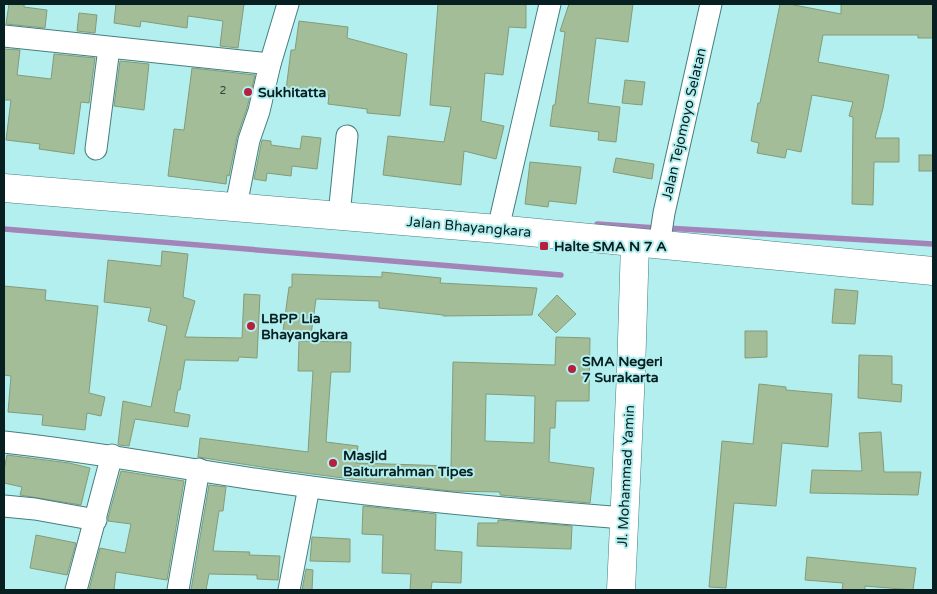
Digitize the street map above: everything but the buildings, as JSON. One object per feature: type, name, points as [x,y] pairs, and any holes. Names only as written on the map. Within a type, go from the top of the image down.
[{"type":"main road","name":"Jalan Bhayangkara","points":[[4,188],[498,229],[654,235],[933,271]]},
{"type":"main road","name":"Jl. Mohammad Yamin","points":[[621,590],[631,372],[654,235]]},
{"type":"street","points":[[236,206],[249,140],[259,111],[270,64],[288,4]]},
{"type":"street","points":[[498,229],[550,4]]},
{"type":"street","name":"Jalan Tejomoyo Selatan","points":[[654,235],[711,4]]},
{"type":"street","points":[[4,36],[270,64]]},
{"type":"street","points":[[96,149],[109,48]]},
{"type":"street","points":[[339,215],[348,136]]},
{"type":"street","points":[[4,442],[112,455],[309,487],[462,505],[624,518]]},
{"type":"street","points":[[76,590],[112,455]]},
{"type":"street","points":[[178,590],[199,469]]},
{"type":"street","points":[[290,590],[309,487]]},
{"type":"street","points":[[4,506],[35,509],[96,520]]},
{"type":"waterway","points":[[597,224],[657,228]]},
{"type":"waterway","points":[[666,228],[933,244]]},
{"type":"waterway","points":[[4,229],[561,275]]},
{"type":"place","name":"Sukhitatta","points":[[248,92]]},
{"type":"place","name":"Halte SMA N 7 A","points":[[544,246]]},
{"type":"place","name":"LBPP Lia Bhayangkara","points":[[251,326]]},
{"type":"place","name":"SMA Negeri 7 Surakarta","points":[[572,369]]},
{"type":"place","name":"Masjid Baiturrahman Tipes","points":[[333,463]]}]
